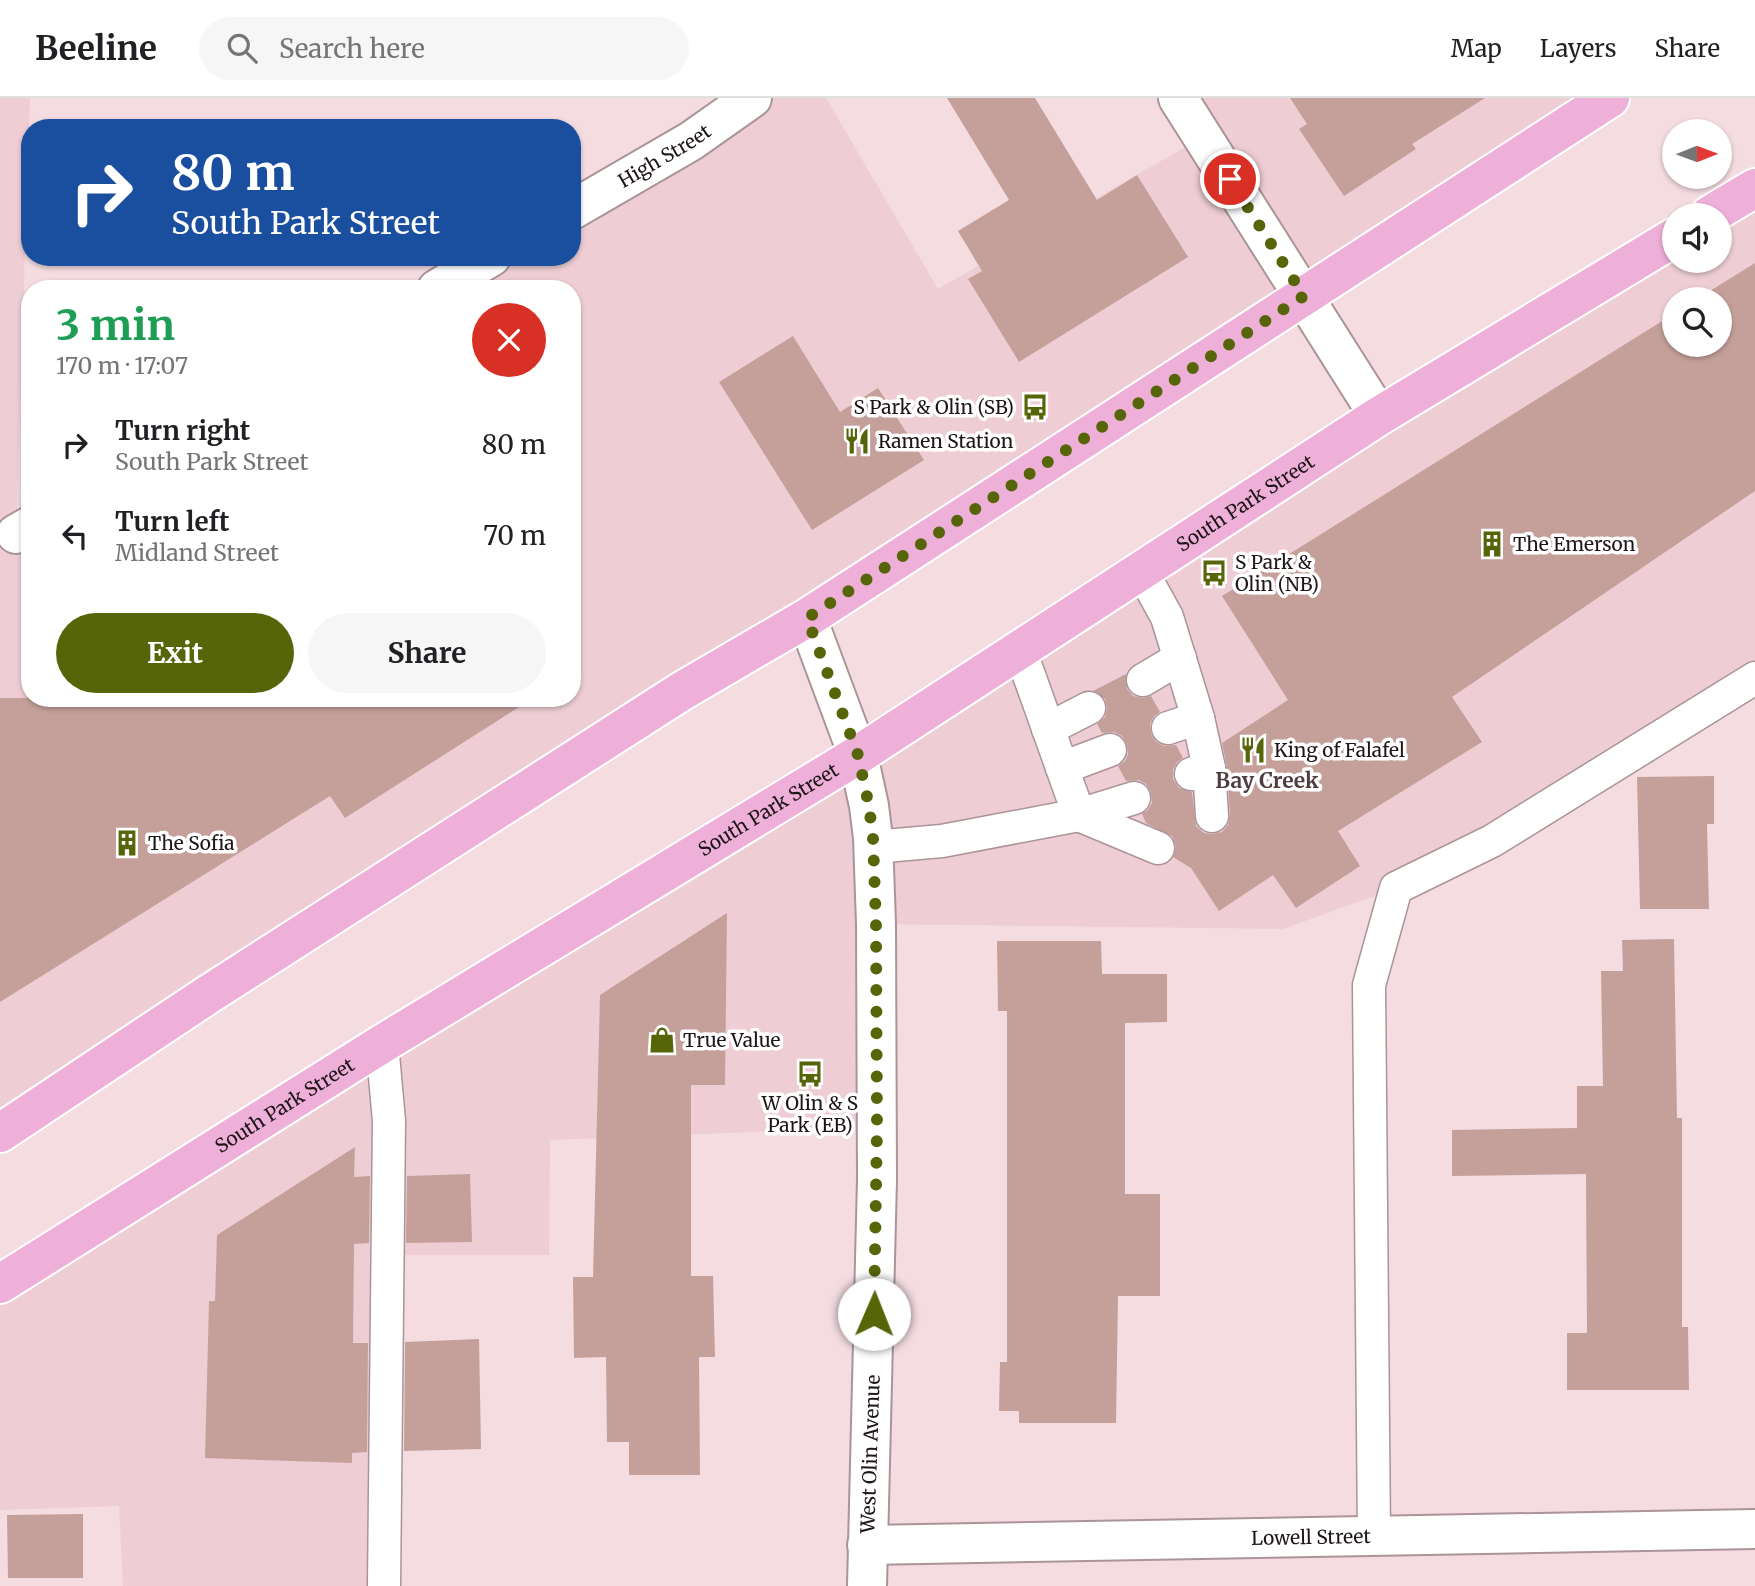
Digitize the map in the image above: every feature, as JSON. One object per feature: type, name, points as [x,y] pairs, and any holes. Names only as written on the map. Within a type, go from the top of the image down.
[{"type":"main road","points":[[0,1133],[209,994],[682,691],[807,618],[1610,98]]},
{"type":"main road","points":[[1730,203],[1755,188]]},
{"type":"main road","name":"South Park Street","points":[[0,1284],[382,1044],[858,755],[1379,416],[1662,245]]},
{"type":"street","name":"High Street","points":[[581,205],[691,141],[752,98]]},
{"type":"street","points":[[1178,98],[1379,416]]},
{"type":"street","points":[[452,280],[476,266]]},
{"type":"street","name":"West Olin Avenue","points":[[807,618],[858,755],[869,806],[873,847],[877,1166],[867,1586]]},
{"type":"street","name":"Lowell Street","points":[[867,1545],[1755,1529]]},
{"type":"lane","points":[[1141,570],[1167,617],[1198,718],[1200,771],[1212,816]]},
{"type":"lane","points":[[1020,650],[1079,815],[1158,848]]},
{"type":"lane","points":[[1143,680],[1180,657]]},
{"type":"lane","points":[[1374,1536],[1369,985],[1396,888],[1492,841],[1755,678]]},
{"type":"lane","points":[[1048,729],[1089,708]]},
{"type":"lane","points":[[1168,728],[1198,718]]},
{"type":"lane","points":[[1062,768],[1110,750]]},
{"type":"lane","points":[[873,847],[942,841],[1079,815],[1134,798]]},
{"type":"lane","points":[[382,1044],[389,1121],[384,1586]]},
{"type":"shaded area","points":[[0,98],[30,98],[29,119],[21,119],[21,266],[25,266],[24,280],[21,280],[16,533],[21,530],[21,707],[581,707],[581,280],[452,280],[476,266],[581,266],[581,204],[752,98],[826,98],[938,289],[1203,137],[1178,98],[1623,98],[0,1134]]},
{"type":"shaded area","points":[[1755,188],[1755,678],[1396,888],[1283,929],[876,924],[877,1127],[550,1140],[549,1255],[388,1255],[384,1586],[123,1586],[119,1506],[0,1510],[0,1284],[1662,245],[1662,273],[1732,273],[1732,206]]},
{"type":"building","points":[[947,98],[1035,98],[1097,200],[1137,175],[1188,257],[1019,362],[968,279],[982,271],[958,231],[1009,200]]},
{"type":"building","points":[[1290,98],[1485,98],[1412,144],[1416,149],[1344,196],[1299,129],[1307,124]]},
{"type":"building","name":"The Emerson","points":[[1755,263],[1755,491],[1452,697],[1482,742],[1338,831],[1360,866],[1296,908],[1273,875],[1219,911],[1191,868],[1173,857],[1176,846],[1172,836],[1146,823],[1142,814],[1152,803],[1151,792],[1146,784],[1139,780],[1126,781],[1118,766],[1125,761],[1128,754],[1127,744],[1122,736],[1114,732],[1102,733],[1097,724],[1105,717],[1107,708],[1105,699],[1093,691],[1126,674],[1127,689],[1133,696],[1151,696],[1160,712],[1150,724],[1151,734],[1156,742],[1164,746],[1176,745],[1183,758],[1173,770],[1173,779],[1179,788],[1192,792],[1196,826],[1204,833],[1222,832],[1228,825],[1230,815],[1227,767],[1222,743],[1288,700],[1222,596],[1662,321],[1662,357],[1732,357],[1732,287],[1716,287]]},
{"type":"building","points":[[793,336],[840,412],[878,388],[924,460],[812,530],[719,382]]},
{"type":"building","name":"The Sofia","points":[[0,698],[21,698],[21,707],[519,707],[345,818],[330,796],[0,1002]]},
{"type":"building","points":[[1714,776],[1714,824],[1707,824],[1709,909],[1640,909],[1637,777]]},
{"type":"building","points":[[727,913],[725,1085],[691,1085],[691,1276],[713,1276],[715,1357],[699,1357],[700,1475],[629,1475],[629,1442],[607,1442],[606,1357],[574,1358],[573,1277],[593,1277],[600,995]]},
{"type":"building","points":[[1674,939],[1677,1118],[1682,1118],[1682,1327],[1688,1327],[1689,1390],[1567,1390],[1567,1333],[1587,1333],[1586,1174],[1452,1176],[1452,1130],[1577,1128],[1577,1086],[1603,1086],[1601,971],[1623,971],[1622,940]]},
{"type":"building","points":[[997,941],[1101,941],[1102,974],[1167,974],[1167,1022],[1125,1023],[1125,1194],[1160,1194],[1160,1296],[1118,1296],[1116,1423],[1019,1423],[1019,1411],[999,1411],[1000,1362],[1007,1362],[1007,1011],[998,1011]]},
{"type":"building","points":[[355,1147],[354,1177],[370,1176],[369,1243],[354,1244],[353,1343],[368,1343],[367,1452],[352,1453],[352,1463],[205,1458],[209,1301],[215,1301],[217,1235]]},
{"type":"building","points":[[470,1174],[472,1242],[406,1243],[407,1176]]},
{"type":"building","points":[[479,1339],[481,1449],[404,1451],[405,1342]]},
{"type":"building","points":[[83,1514],[83,1578],[8,1578],[7,1515]]},
{"type":"place","name":"S Park & Olin (SB)","points":[[1035,407]]},
{"type":"place","name":"Ramen Station","points":[[857,441]]},
{"type":"place","name":"The Emerson","points":[[1492,544]]},
{"type":"place","name":"S Park & Olin (NB)","points":[[1214,573]]},
{"type":"place","name":"King of Falafel","points":[[1253,750]]},
{"type":"place","name":"The Sofia","points":[[127,843]]},
{"type":"place","name":"True Value","points":[[662,1040]]},
{"type":"place","name":"W Olin & S Park (EB)","points":[[810,1074]]},
{"type":"district","name":"Bay Creek","points":[[1267,781]]},
{"type":"route","points":[[874,1314],[877,1127],[873,838],[858,755],[807,618],[1304,296],[1230,179]]}]
